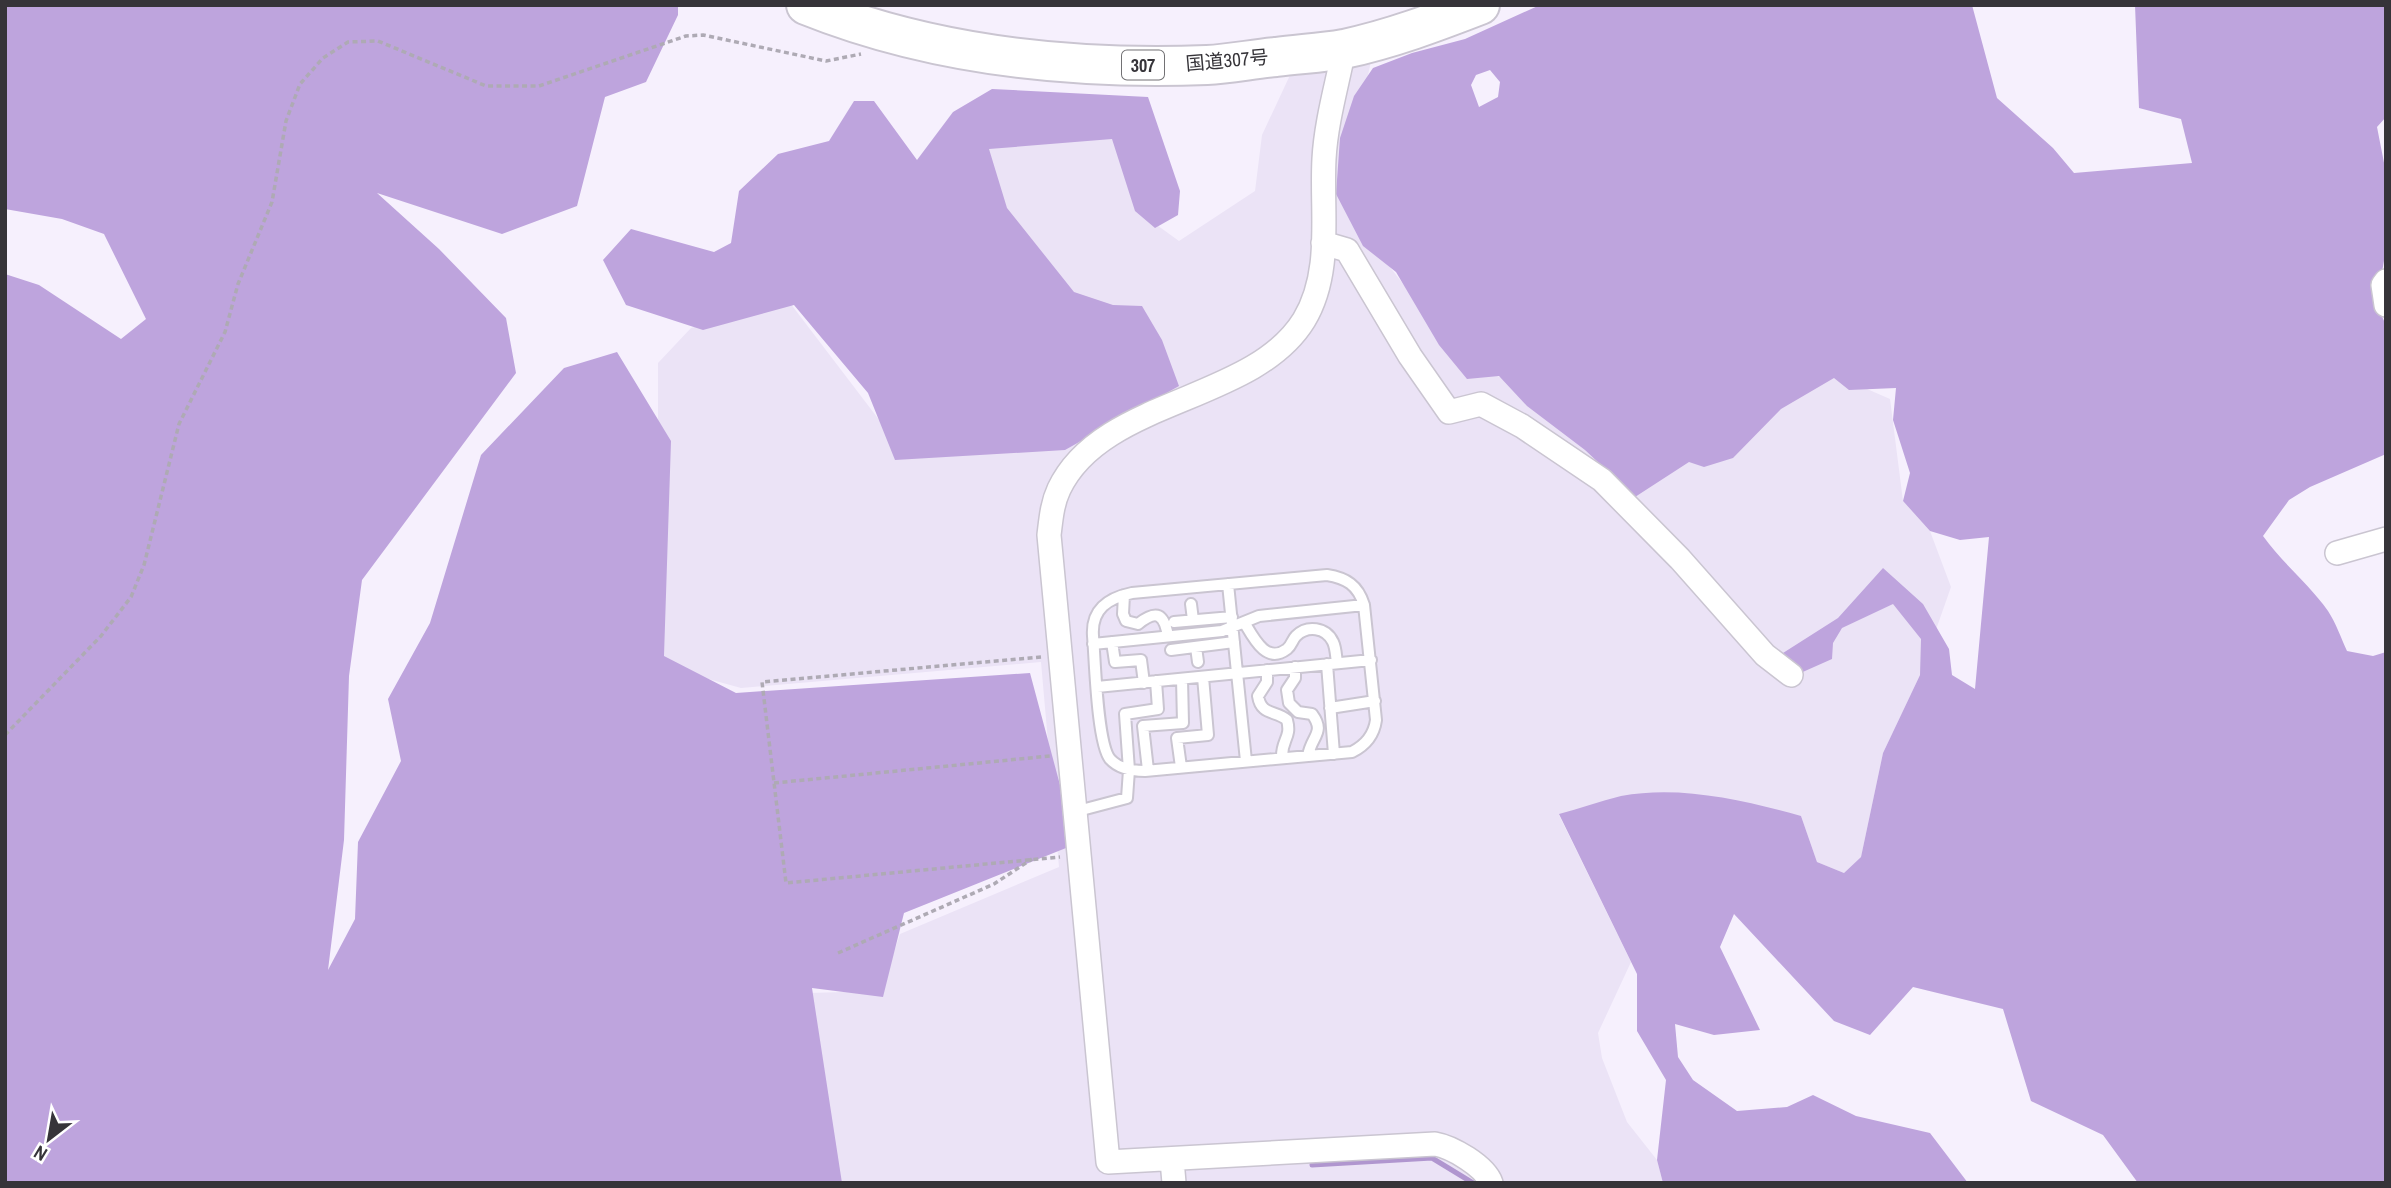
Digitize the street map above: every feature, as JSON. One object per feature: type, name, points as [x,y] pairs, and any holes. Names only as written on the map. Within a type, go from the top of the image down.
[{"type":"highway","name":"国道307号","points":[[806,5],[836,17],[926,42],[1013,58],[1099,65],[1208,65],[1343,49],[1418,29],[1480,5]]},
{"type":"street","points":[[1343,49],[1324,157],[1321,275],[1315,300],[1291,340],[1269,358],[1244,372],[1168,406],[1106,438],[1085,453],[1071,469],[1059,489],[1052,509],[1049,535],[1108,1162],[1173,1172],[1435,1144],[1448,1146],[1488,1174],[1491,1183]]},
{"type":"street","points":[[1323,243],[1347,250],[1410,356],[1449,412],[1481,404],[1522,426],[1602,480],[1680,559],[1765,655],[1791,675]]},
{"type":"street","points":[[2386,281],[2383,285],[2386,305]]},
{"type":"street","points":[[2337,553],[2386,539]]},
{"type":"lane","points":[[1327,575],[1344,579],[1361,594],[1364,605],[1375,701],[1375,727],[1369,740],[1352,752],[1334,754],[1148,770],[1129,770],[1114,762],[1105,749],[1092,628],[1097,611],[1108,601],[1124,595],[1327,575]]},
{"type":"lane","points":[[1228,584],[1246,761]]},
{"type":"lane","points":[[1124,595],[1123,614],[1126,621],[1138,624],[1150,615],[1156,615],[1166,623],[1168,636]]},
{"type":"lane","points":[[1191,604],[1193,620]]},
{"type":"lane","points":[[1174,622],[1244,622],[1271,614],[1364,605]]},
{"type":"lane","points":[[1093,644],[1168,636],[1232,622]]},
{"type":"lane","points":[[1244,622],[1257,645],[1269,653],[1280,653],[1290,648],[1296,636],[1307,629],[1317,628],[1333,642],[1330,708],[1334,754]]},
{"type":"lane","points":[[1074,812],[1127,798],[1129,770],[1125,714],[1158,709],[1141,660],[1115,662],[1112,642]]},
{"type":"lane","points":[[1171,650],[1234,642]]},
{"type":"lane","points":[[1196,647],[1198,662]]},
{"type":"lane","points":[[1097,687],[1370,660]]},
{"type":"lane","points":[[1295,667],[1295,678],[1287,690],[1289,704],[1298,712],[1312,714],[1319,725],[1310,744],[1308,756]]},
{"type":"lane","points":[[1267,670],[1268,682],[1261,689],[1258,701],[1266,712],[1282,715],[1287,720],[1288,736],[1282,747],[1282,758]]},
{"type":"lane","points":[[1181,767],[1177,738],[1208,735],[1203,677]]},
{"type":"lane","points":[[1148,770],[1143,726],[1183,723],[1182,679]]},
{"type":"lane","points":[[1330,708],[1375,701]]},
{"type":"path","points":[[5,735],[101,636],[131,597],[144,565],[179,424],[225,332],[238,284],[272,202],[286,121],[300,84],[323,58],[348,42],[378,41],[486,86],[539,86],[686,36],[703,36],[826,61],[870,52]]},
{"type":"path","points":[[1061,655],[762,682],[786,883],[1079,855]]},
{"type":"path","points":[[774,783],[1070,754]]},
{"type":"path","points":[[838,953],[994,884],[1032,859]]},
{"type":"shaded area","points":[[5,5],[678,5],[678,15],[646,82],[605,97],[577,206],[502,234],[377,193],[439,249],[506,318],[516,373],[362,580],[349,676],[344,840],[328,970],[355,919],[358,842],[401,761],[388,699],[430,623],[481,455],[564,368],[617,352],[671,441],[664,656],[736,693],[1030,673],[1060,785],[1066,848],[904,913],[883,997],[812,988],[842,1183],[5,1183],[5,274],[39,285],[121,339],[146,319],[104,234],[62,219],[5,209]]},
{"type":"shaded area","points":[[1540,5],[1972,5],[1997,98],[2053,148],[2074,173],[2192,163],[2181,119],[2139,108],[2135,5],[2386,5],[2386,117],[2377,127],[2386,173],[2386,250],[2376,304],[2386,325],[2386,454],[2310,487],[2289,500],[2263,536],[2328,611],[2347,651],[2373,656],[2386,652],[2386,1183],[2138,1183],[2103,1135],[2031,1101],[2003,1009],[1913,987],[1870,1035],[1834,1021],[1734,914],[1720,947],[1760,1030],[1714,1035],[1675,1024],[1678,1057],[1693,1080],[1737,1111],[1787,1107],[1813,1095],[1856,1116],[1930,1133],[1968,1183],[1663,1183],[1657,1160],[1666,1080],[1637,1031],[1637,974],[1559,814],[1621,796],[1643,793],[1689,793],[1734,800],[1801,816],[1817,862],[1844,873],[1861,857],[1883,753],[1920,675],[1921,639],[1893,604],[1842,628],[1833,643],[1832,659],[1796,675],[1783,653],[1838,618],[1883,568],[1923,604],[1949,649],[1952,675],[1975,689],[1989,537],[1960,540],[1930,531],[1903,501],[1910,473],[1893,420],[1896,388],[1849,390],[1834,378],[1781,409],[1733,458],[1704,467],[1689,462],[1635,497],[1585,450],[1527,406],[1499,376],[1467,379],[1439,345],[1396,272],[1363,246],[1336,194],[1340,138],[1354,96],[1373,68],[1412,53],[1465,39]],"holes":[[[1490,70],[1500,82],[1498,97],[1479,107],[1471,85],[1476,75]]]},
{"type":"shaded area","points":[[1371,61],[1344,188],[1360,229],[1466,364],[1520,385],[1828,372],[1890,399],[1903,501],[1930,531],[1951,587],[1920,675],[1883,753],[1861,857],[1844,873],[1817,862],[1801,816],[1559,815],[1631,962],[1598,1033],[1602,1058],[1627,1122],[1657,1160],[1663,1183],[833,1183],[808,993],[881,991],[900,934],[1059,867],[1041,662],[741,688],[658,665],[658,363],[691,328],[787,299],[899,446],[1060,301],[994,211],[980,145],[1113,134],[1143,215],[1179,241],[1255,191],[1262,135],[1291,73]]},
{"type":"shaded area","points":[[992,89],[1148,97],[1180,191],[1178,215],[1155,228],[1135,211],[1112,139],[989,149],[1007,208],[1074,292],[1113,305],[1142,306],[1162,340],[1179,386],[1065,450],[895,460],[868,393],[794,305],[703,330],[626,305],[603,260],[631,229],[714,252],[731,243],[739,191],[778,154],[829,141],[854,101],[874,101],[917,160],[953,112]]},
{"type":"waterway","points":[[1312,1165],[1432,1158],[1473,1183]]}]
